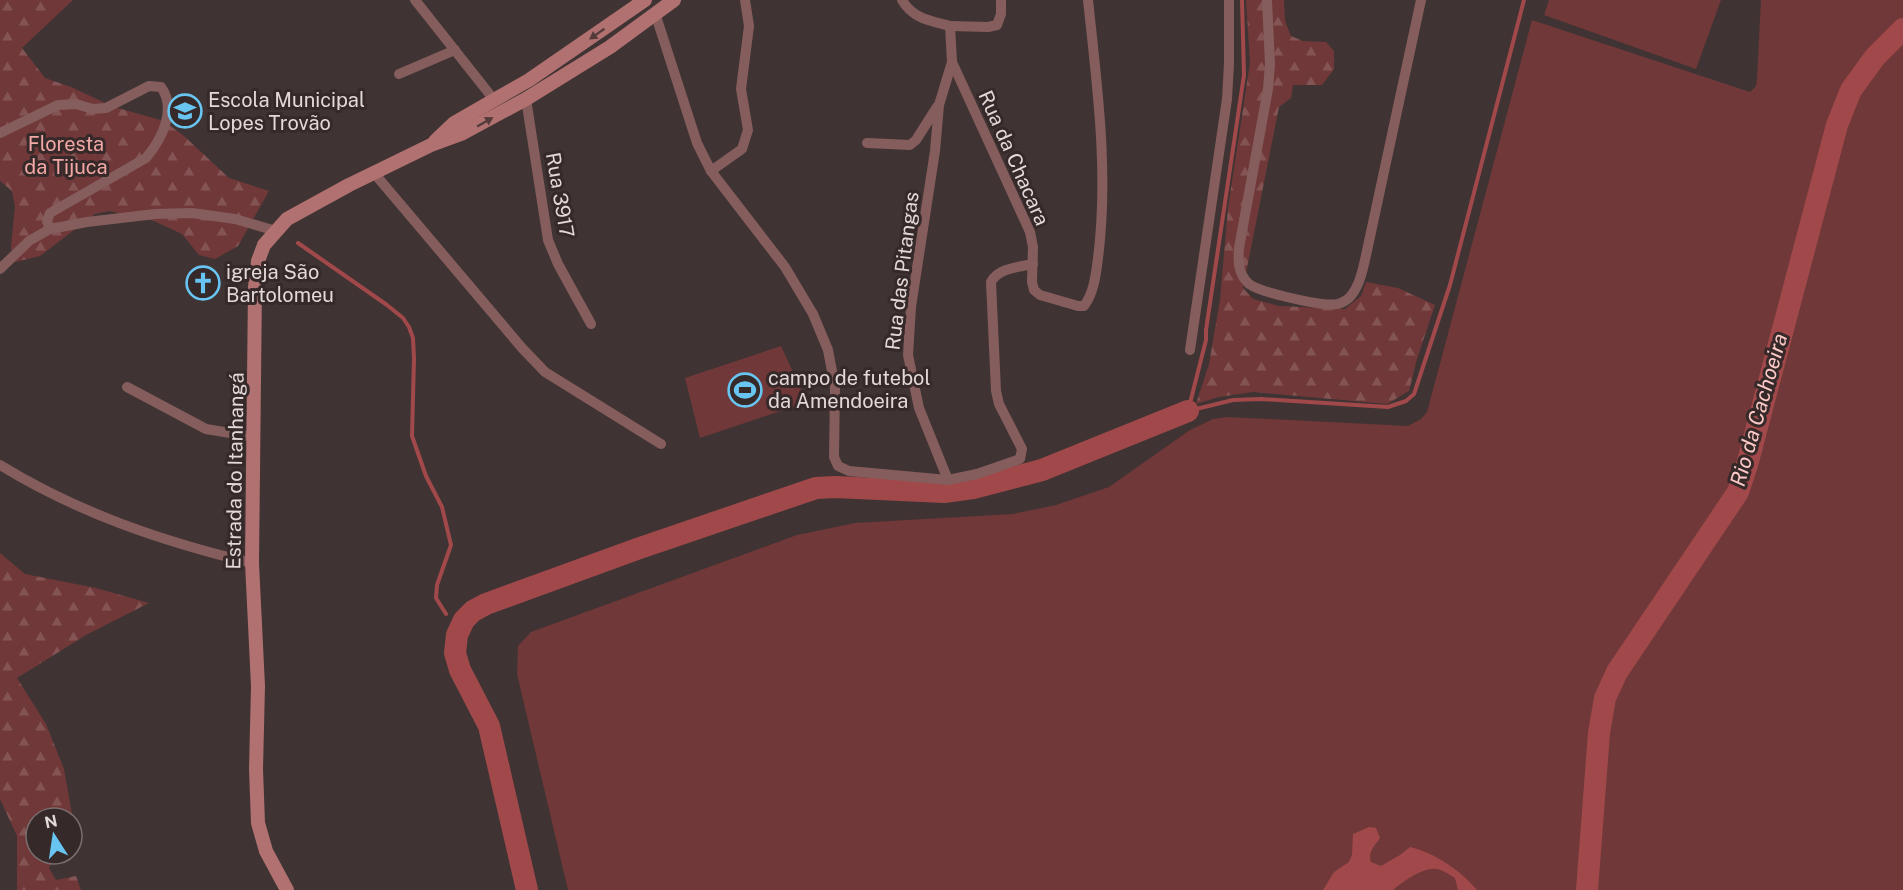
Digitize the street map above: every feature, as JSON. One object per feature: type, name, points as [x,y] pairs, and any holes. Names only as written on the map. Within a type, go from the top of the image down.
[{"type":"main road","name":"Estrada do Itanhangá","points":[[431,145],[454,123],[530,80],[645,0]]},
{"type":"main road","name":"Estrada do Itanhangá","points":[[286,890],[266,852],[258,823],[256,769],[258,686],[252,563],[255,287],[258,261],[264,245],[287,219],[431,145],[461,135],[526,99],[610,47],[674,0]]},
{"type":"street","points":[[415,0],[495,100]]},
{"type":"street","points":[[711,171],[742,149],[748,130],[741,89],[749,26],[745,0]]},
{"type":"street","points":[[902,0],[911,12],[921,18],[950,26],[988,27],[997,25],[1001,14],[1001,0]]},
{"type":"street","name":"Rua da Chacara","points":[[950,26],[952,62],[1030,232],[1034,290],[1040,295],[1084,306],[1089,300],[1097,265],[1103,199],[1097,92],[1088,0]]},
{"type":"street","points":[[1190,350],[1227,99],[1229,0]]},
{"type":"street","points":[[1267,0],[1270,64],[1268,89],[1239,249],[1241,275],[1250,285],[1263,292],[1325,304],[1337,304],[1349,297],[1358,284],[1365,260],[1422,0]]},
{"type":"street","points":[[655,13],[694,133],[711,171],[785,267],[813,314],[828,350],[835,387],[836,415],[833,446],[838,466],[849,471],[948,480],[977,474],[1020,459],[1022,455],[1020,443],[999,404],[996,391],[991,282],[994,275],[1000,272],[1033,264]]},
{"type":"street","points":[[399,74],[455,50]]},
{"type":"street","name":"Rua das Pitangas","points":[[948,480],[919,408],[908,355],[911,307],[935,151],[939,105],[952,62]]},
{"type":"street","points":[[0,133],[58,105],[76,104],[93,109],[106,108],[149,86],[161,87],[166,94],[169,106],[167,116],[161,135],[146,158],[50,213],[47,221],[50,229]]},
{"type":"street","name":"Rua 3917","points":[[526,99],[548,240],[558,264],[591,324]]},
{"type":"street","points":[[867,143],[910,145],[916,140],[939,105]]},
{"type":"street","points":[[374,173],[499,322],[545,372],[660,444]]},
{"type":"street","points":[[0,269],[29,241],[50,229],[155,214],[192,213],[235,219],[276,231]]},
{"type":"street","points":[[127,387],[206,429],[254,437]]},
{"type":"street","points":[[0,465],[30,484],[114,522],[190,548],[252,563]]},
{"type":"green space","name":"Floresta da Tijuca","points":[[0,0],[73,0],[22,48],[45,78],[114,107],[164,121],[184,136],[229,178],[269,191],[238,246],[215,259],[199,255],[182,234],[154,221],[109,211],[95,214],[40,256],[15,262],[11,247],[15,206],[12,191],[0,181]]},
{"type":"green space","points":[[1246,0],[1284,0],[1285,21],[1291,36],[1303,41],[1326,42],[1334,51],[1334,69],[1322,85],[1293,85],[1291,98],[1279,107],[1243,288],[1253,299],[1279,306],[1345,309],[1361,296],[1366,282],[1398,288],[1435,305],[1409,391],[1387,404],[1253,392],[1219,397],[1196,404],[1209,364],[1220,300],[1228,208],[1250,63]]},
{"type":"green space","points":[[1549,0],[1721,0],[1696,69],[1544,15]]},
{"type":"green space","points":[[1761,0],[1903,0],[1903,890],[568,890],[517,674],[518,646],[531,632],[797,535],[855,523],[1013,514],[1056,505],[1109,487],[1190,430],[1213,419],[1228,417],[1408,426],[1421,419],[1427,412],[1532,20],[1750,92],[1756,86],[1757,78]]},
{"type":"green space","name":"campo de futebol da Amendoeira","points":[[781,346],[807,402],[700,438],[685,378]]},
{"type":"green space","points":[[0,553],[25,574],[96,588],[149,603],[86,635],[17,678],[46,724],[64,769],[71,806],[24,806],[24,866],[50,866],[56,880],[76,876],[81,890],[17,890],[17,836],[0,799]]},
{"type":"shaded area","points":[[1369,827],[1376,828],[1380,838],[1371,852],[1371,862],[1381,866],[1410,847],[1429,853],[1446,863],[1477,890],[1458,890],[1455,878],[1442,870],[1432,869],[1414,875],[1393,890],[1323,890],[1334,872],[1349,862],[1352,855],[1353,834]]},
{"type":"waterway","points":[[1242,0],[1244,75],[1206,340],[1188,411],[1233,400],[1261,399],[1388,407],[1406,401],[1414,394],[1450,285],[1524,0]]},
{"type":"waterway","name":"Rio da Cachoeira","points":[[1587,890],[1599,733],[1605,698],[1617,672],[1738,492],[1837,125],[1851,90],[1875,57],[1903,29]]},
{"type":"waterway","points":[[298,243],[387,305],[403,318],[409,327],[413,338],[414,358],[412,436],[426,476],[442,507],[451,545],[437,585],[436,598],[446,614]]},
{"type":"waterway","points":[[527,890],[489,726],[460,670],[455,653],[457,635],[464,620],[473,611],[486,604],[637,549],[816,488],[944,492],[973,488],[1042,470],[1188,411]]},
{"type":"place","name":"Escola Municipal Lopes Trovão","points":[[185,111]]},
{"type":"place","name":"igreja São Bartolomeu","points":[[203,283]]},
{"type":"place","name":"campo de futebol da Amendoeira","points":[[745,390]]}]
